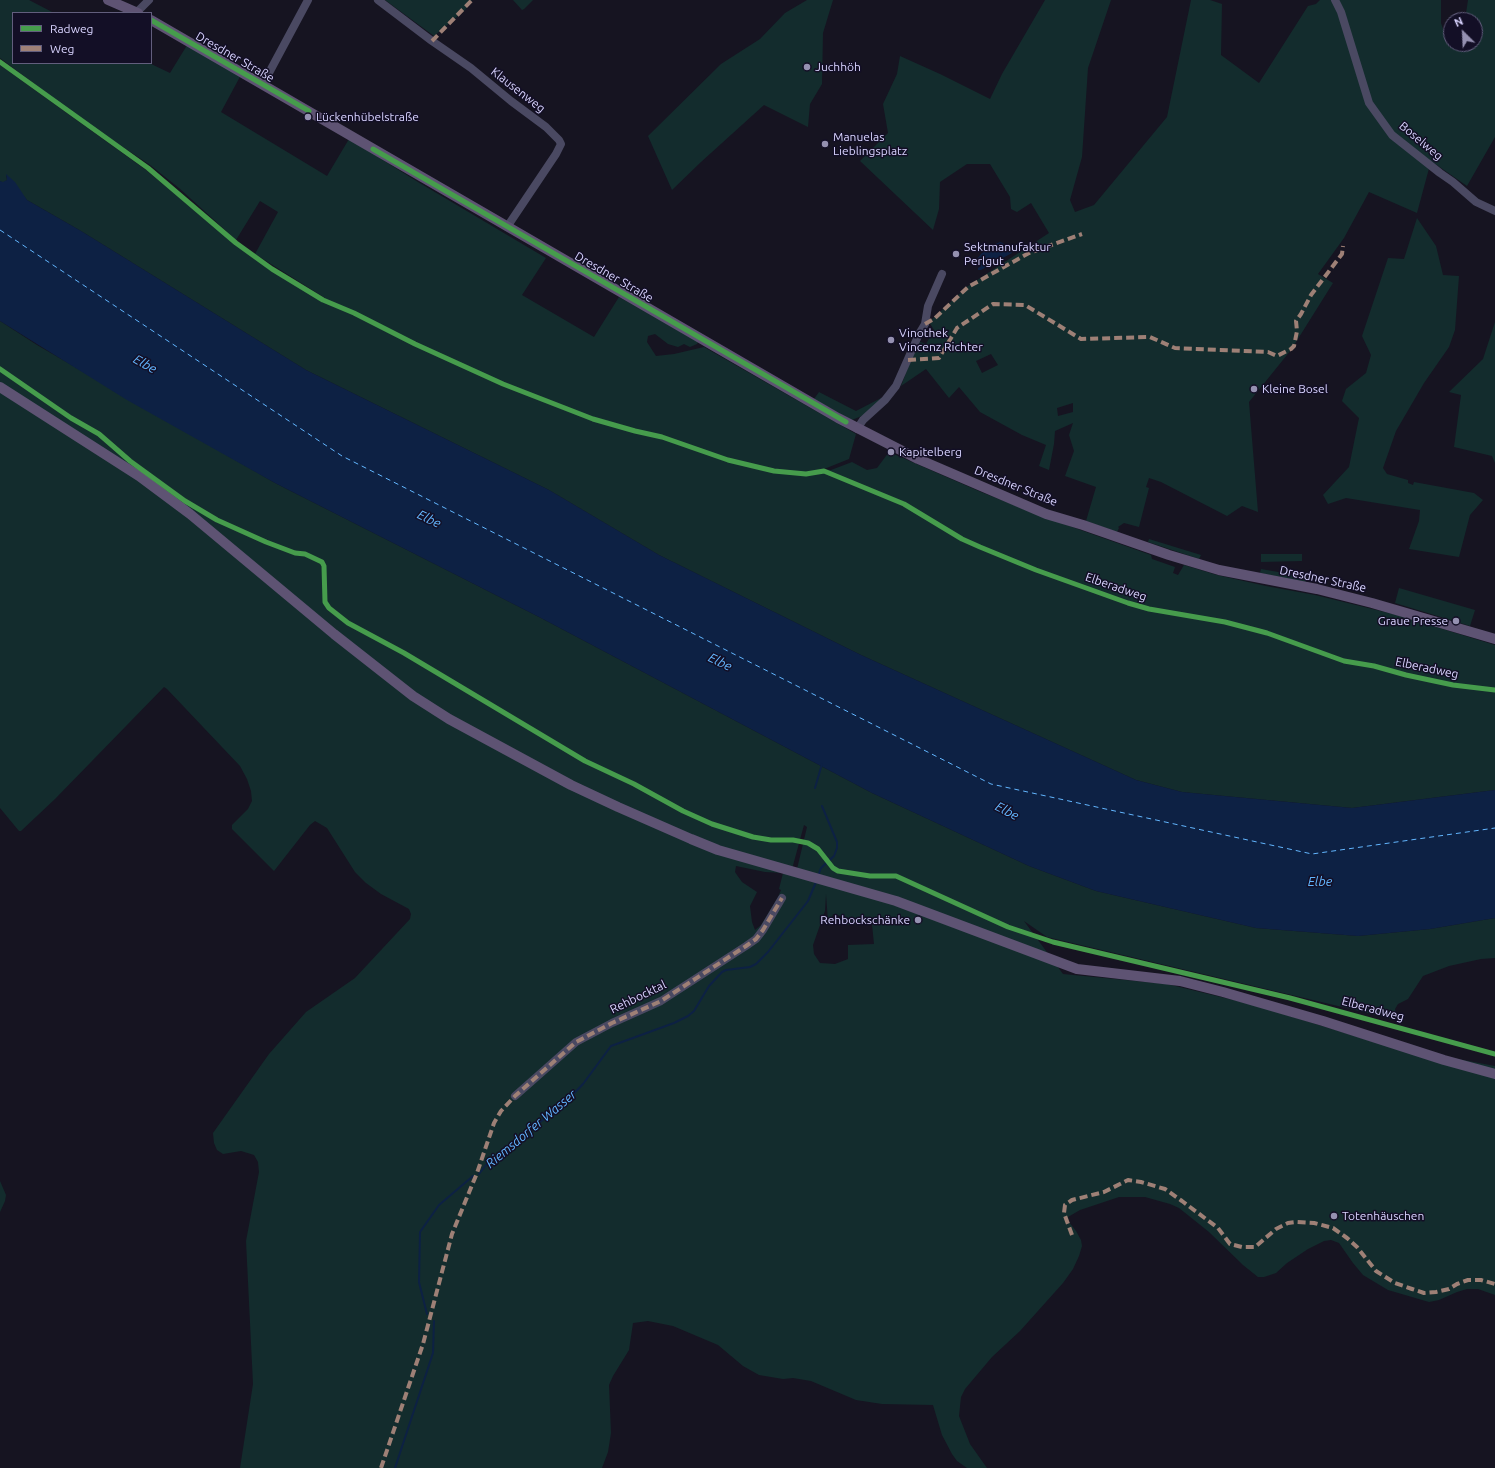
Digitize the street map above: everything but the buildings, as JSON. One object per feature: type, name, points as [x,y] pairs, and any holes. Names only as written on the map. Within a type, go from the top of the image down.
[{"type":"main road","points":[[108,0],[137,12]]},
{"type":"main road","name":"Dresdner Straße","points":[[152,21],[857,429],[927,463],[1046,514],[1083,525],[1169,555],[1219,570],[1317,589],[1372,603],[1495,639]]},
{"type":"main road","points":[[0,387],[139,476],[190,514],[334,634],[413,696],[450,719],[571,785],[691,839],[728,853],[896,901],[1077,969],[1180,982],[1223,992],[1323,1021],[1444,1060],[1495,1074]]},
{"type":"street","points":[[137,12],[150,0]]},
{"type":"street","points":[[263,84],[308,0]]},
{"type":"street","name":"Klausenweg","points":[[378,0],[432,42],[471,68],[511,101],[546,127],[559,140],[561,144],[556,154],[507,227]]},
{"type":"street","name":"Boselweg","points":[[1335,0],[1369,103],[1392,135],[1453,182],[1476,202],[1495,211]]},
{"type":"street","points":[[857,429],[863,420],[885,400],[896,386],[925,324],[928,306],[942,274]]},
{"type":"street","name":"Rehbocktal","points":[[515,1096],[568,1049],[583,1038],[661,1001],[756,939],[782,898]]},
{"type":"green space","points":[[0,0],[29,0],[52,12],[12,12],[12,64],[151,64],[170,73],[189,42],[242,73],[221,112],[327,176],[349,139],[546,258],[522,295],[594,337],[619,297],[698,342],[690,347],[684,344],[678,347],[668,344],[655,334],[648,336],[647,342],[656,356],[674,354],[704,347],[856,434],[849,459],[824,469],[831,470],[852,462],[867,470],[877,468],[889,452],[981,492],[1044,517],[1151,555],[1152,559],[1175,567],[1173,573],[1178,575],[1184,565],[1217,575],[1315,595],[1397,615],[1495,645],[1495,790],[1352,808],[1182,792],[1136,780],[861,655],[659,555],[549,490],[306,370],[81,231],[27,200],[6,175],[7,180],[3,183],[0,181],[0,65],[146,170],[236,245],[271,271],[322,301],[325,298],[255,254],[278,212],[260,201],[236,240],[179,188],[150,165],[81,119],[0,58]]},
{"type":"green space","points":[[385,0],[472,0],[465,10],[434,36]]},
{"type":"green space","points":[[513,0],[533,0],[522,10]]},
{"type":"green space","points":[[807,0],[833,0],[823,33],[822,84],[810,104],[808,127],[764,105],[672,190],[648,136],[721,64],[760,39],[785,13]]},
{"type":"green space","points":[[1045,0],[1111,0],[1088,68],[1082,157],[1070,200],[1075,212],[1094,205],[1167,117],[1191,0],[1210,0],[1222,4],[1221,55],[1259,83],[1308,6],[1316,4],[1320,0],[1441,0],[1443,52],[1483,52],[1483,12],[1466,12],[1468,0],[1495,0],[1495,137],[1467,186],[1431,161],[1417,213],[1369,192],[1344,238],[1318,274],[1333,283],[1291,350],[1249,402],[1258,512],[1242,506],[1227,516],[1161,482],[1149,478],[1146,487],[1149,488],[1139,527],[1124,523],[1118,527],[1117,532],[1086,521],[1096,487],[1065,476],[1074,451],[1069,435],[1073,423],[1055,431],[1049,470],[1039,466],[1046,445],[1022,435],[980,412],[959,387],[949,398],[926,369],[901,386],[918,341],[926,344],[934,330],[929,322],[968,286],[1049,233],[1031,203],[1017,212],[1011,209],[1010,197],[990,164],[967,164],[940,182],[939,209],[933,230],[860,161],[888,133],[883,104],[897,74],[900,56],[990,99],[1002,74]],"holes":[[[991,354],[998,365],[982,373],[976,361]],[[1073,403],[1073,412],[1058,416],[1057,408]]]},
{"type":"green space","points":[[1417,218],[1436,246],[1443,275],[1459,276],[1455,330],[1449,347],[1424,383],[1396,431],[1383,468],[1387,474],[1408,480],[1408,483],[1413,485],[1414,482],[1474,493],[1483,500],[1470,515],[1459,557],[1409,549],[1419,521],[1420,510],[1346,498],[1328,504],[1323,495],[1349,467],[1359,418],[1342,401],[1346,389],[1366,373],[1371,355],[1362,336],[1388,258],[1404,259]]},
{"type":"green space","points":[[0,321],[37,345],[275,483],[541,618],[872,793],[1029,866],[1096,891],[1256,928],[1358,936],[1430,929],[1495,918],[1495,958],[1481,959],[1449,966],[1423,976],[1408,999],[1398,1004],[1395,1009],[1397,1020],[1047,937],[1024,921],[1063,974],[1167,984],[1254,1005],[1384,1045],[1495,1066],[1495,1295],[1478,1289],[1467,1289],[1439,1300],[1429,1302],[1388,1290],[1363,1275],[1339,1243],[1331,1240],[1324,1241],[1308,1249],[1287,1263],[1276,1273],[1264,1277],[1258,1277],[1243,1265],[1209,1232],[1179,1208],[1145,1197],[1119,1197],[1080,1210],[1068,1217],[1069,1222],[1081,1240],[1082,1246],[1073,1269],[1063,1283],[1020,1331],[992,1357],[965,1389],[961,1397],[959,1416],[970,1444],[987,1468],[967,1468],[957,1461],[942,1435],[933,1405],[882,1404],[856,1400],[811,1381],[793,1378],[783,1379],[759,1375],[743,1366],[718,1345],[673,1326],[648,1321],[633,1323],[629,1350],[609,1385],[611,1433],[608,1452],[602,1468],[240,1468],[253,1384],[246,1241],[259,1172],[258,1162],[254,1155],[241,1151],[223,1154],[217,1150],[214,1143],[213,1133],[269,1054],[306,1012],[355,978],[410,919],[411,914],[409,909],[381,894],[366,883],[355,872],[327,828],[315,821],[310,825],[274,871],[232,829],[232,825],[248,809],[252,801],[251,791],[247,779],[240,766],[164,687],[55,799],[21,831],[19,831],[0,808]],"holes":[[[804,825],[807,827],[797,869],[792,869]],[[736,866],[765,872],[783,873],[779,889],[781,890],[778,897],[761,925],[755,930],[752,922],[750,906],[757,892],[742,882],[735,872]],[[826,894],[828,922],[830,923],[833,914],[845,917],[844,925],[872,924],[874,944],[848,945],[848,959],[835,964],[820,963],[814,954],[813,945],[825,911]]]},
{"type":"green space","points":[[1495,322],[1495,463],[1492,456],[1454,447],[1461,395],[1449,392],[1483,359]]},
{"type":"green space","points":[[819,392],[856,411],[885,396],[864,415],[852,420],[814,399]]},
{"type":"green space","points":[[1149,539],[1201,555],[1199,559],[1148,542]]},
{"type":"green space","points":[[1261,554],[1302,554],[1302,561],[1261,562]]},
{"type":"green space","points":[[1261,569],[1307,577],[1306,582],[1260,573]]},
{"type":"green space","points":[[1399,588],[1475,610],[1470,626],[1395,603]]},
{"type":"green space","points":[[0,1181],[6,1195],[0,1212]]},
{"type":"water","name":"Elbe","points":[[6,174],[15,182],[27,200],[81,231],[306,370],[549,490],[659,555],[861,655],[1136,780],[1182,792],[1352,808],[1495,790],[1495,918],[1430,929],[1358,936],[1256,928],[1096,891],[1029,866],[872,793],[541,618],[275,483],[127,400],[0,321],[0,181],[3,182],[7,180]]},
{"type":"water","points":[[1000,242],[1003,243],[1006,248],[1004,250],[1005,252],[1010,250],[1012,253],[981,270],[978,270],[981,266],[980,264],[976,265],[974,262],[982,253]]},
{"type":"waterway","points":[[815,788],[822,764]]},
{"type":"waterway","name":"Riemsdorfer Wasser","points":[[818,876],[821,868],[834,856],[837,848],[837,842],[822,806]]},
{"type":"waterway","name":"Riemsdorfer Wasser","points":[[479,1174],[490,1160],[564,1104],[583,1084],[611,1046],[674,1023],[688,1016],[694,1011],[709,986],[722,972],[726,970],[750,967],[756,964],[768,952],[808,901],[816,882]]},
{"type":"waterway","name":"Riemsdorfer Wasser","points":[[427,1314],[419,1282],[420,1232],[439,1205],[473,1176]]},
{"type":"waterway","name":"Riemsdorfer Wasser","points":[[395,1468],[433,1353],[434,1321]]},
{"type":"ferry route","points":[[0,230],[342,456],[991,784],[1312,854],[1495,828]]},
{"type":"marked path","points":[[432,41],[472,0]]},
{"type":"marked path","points":[[925,324],[934,319],[968,287],[1029,253],[1082,234]]},
{"type":"marked path","points":[[908,360],[939,358],[957,328],[993,304],[1025,305],[1081,339],[1150,337],[1175,348],[1268,352],[1277,356],[1294,346],[1297,331],[1296,321],[1311,295],[1342,254],[1343,246]]},
{"type":"marked path","points":[[381,1468],[423,1344],[452,1234],[477,1173],[494,1123],[501,1111],[515,1096],[576,1042],[612,1023],[661,1001],[756,939],[782,898]]},
{"type":"marked path","points":[[1072,1235],[1064,1213],[1065,1205],[1072,1200],[1104,1192],[1128,1180],[1165,1189],[1218,1228],[1230,1244],[1242,1247],[1255,1247],[1276,1229],[1288,1223],[1314,1223],[1333,1228],[1357,1247],[1376,1271],[1395,1283],[1412,1289],[1424,1293],[1436,1292],[1449,1289],[1468,1280],[1481,1280],[1495,1284]]},
{"type":"cycle path","points":[[152,21],[309,111]]},
{"type":"cycle path","name":"Elberadweg","points":[[0,62],[148,168],[236,243],[272,269],[323,300],[354,313],[415,344],[503,384],[593,419],[662,437],[728,460],[774,471],[806,474],[824,471],[904,504],[962,539],[980,547],[1036,570],[1128,603],[1149,609],[1225,622],[1267,633],[1344,661],[1374,666],[1406,675],[1453,685],[1495,690]]},
{"type":"cycle path","points":[[373,149],[846,422]]},
{"type":"cycle path","name":"Elberadweg","points":[[0,369],[71,418],[99,434],[130,461],[185,501],[217,520],[266,542],[295,553],[305,554],[322,562],[324,566],[325,602],[329,608],[348,623],[404,653],[585,761],[634,784],[683,811],[712,824],[753,837],[771,840],[793,840],[808,843],[818,849],[833,868],[838,871],[870,876],[896,876],[1008,927],[1053,942],[1290,998],[1495,1054]]},
{"type":"place","name":"Juchhöh","points":[[807,67]]},
{"type":"place","name":"Lückenhübelstraße","points":[[308,117]]},
{"type":"place","name":"Manuelas Lieblingsplatz","points":[[825,144]]},
{"type":"place","name":"Sektmanufaktur Perlgut","points":[[956,254]]},
{"type":"place","name":"Vinothek Vincenz Richter","points":[[891,340]]},
{"type":"place","name":"Kleine Bosel","points":[[1254,389]]},
{"type":"place","name":"Kapitelberg","points":[[891,452]]},
{"type":"place","name":"Graue Presse","points":[[1456,621]]},
{"type":"place","name":"Rehbockschänke","points":[[918,920]]},
{"type":"place","name":"Totenhäuschen","points":[[1334,1216]]}]
